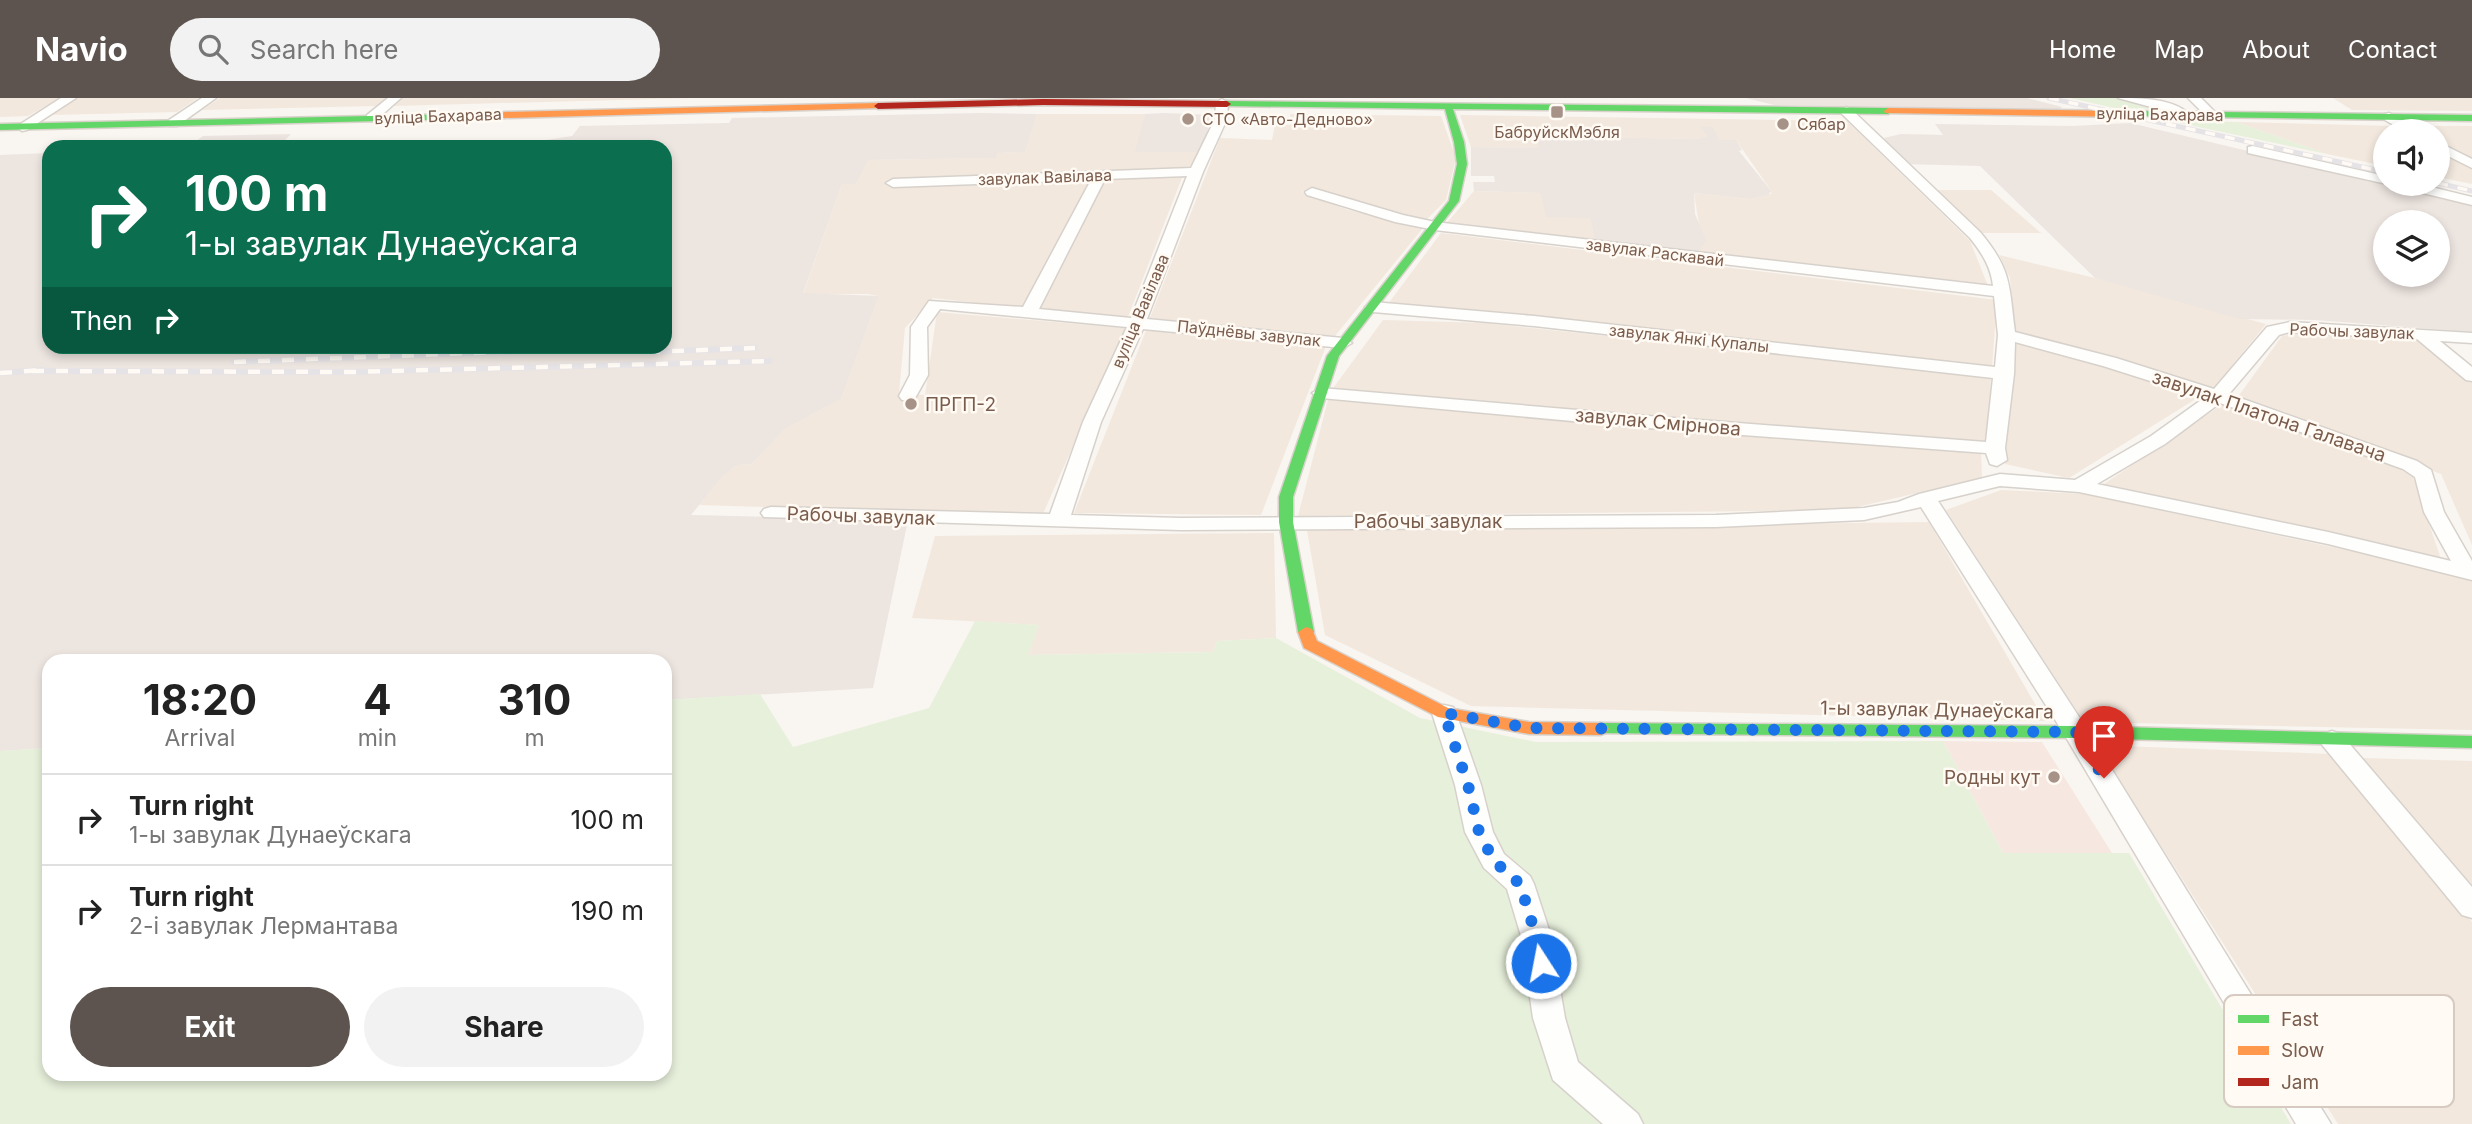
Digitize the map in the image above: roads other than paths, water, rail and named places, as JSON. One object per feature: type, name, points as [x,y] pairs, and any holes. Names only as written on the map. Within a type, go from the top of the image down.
[{"type":"main road","name":"вуліца Бахарава","points":[[0,127],[1044,100],[2472,118]]},
{"type":"main road","points":[[1286,522],[1286,497],[1334,356],[1454,201],[1462,180],[1462,153],[1448,105]]},
{"type":"main road","name":"1-ы завулак Дунаеўскага","points":[[1286,522],[1303,621],[1310,644],[1444,713],[1529,728],[2076,732],[2472,742]]},
{"type":"street","points":[[22,127],[70,98]]},
{"type":"street","points":[[173,123],[210,98]]},
{"type":"street","points":[[371,118],[395,98]]},
{"type":"street","points":[[2124,98],[2177,110],[2184,115]]},
{"type":"street","points":[[2194,98],[2212,115]]},
{"type":"street","name":"вуліца Вавілава","points":[[1058,521],[1092,422],[1138,322],[1196,172],[1221,119],[1222,103]]},
{"type":"street","points":[[1846,111],[1975,235],[1989,252],[2000,273],[2007,335],[1996,447],[2000,481]]},
{"type":"street","points":[[2253,150],[2373,177]]},
{"type":"street","points":[[2450,153],[2467,162]]},
{"type":"street","name":"завулак Вавілава","points":[[893,183],[1196,172]]},
{"type":"street","points":[[1028,312],[1101,174]]},
{"type":"street","name":"завулак Раскавай","points":[[1312,192],[1400,219],[1435,226],[2001,292]]},
{"type":"street","points":[[2450,196],[2472,201]]},
{"type":"street","name":"Паўднёвы завулак","points":[[908,396],[919,375],[919,327],[935,304],[1343,343]]},
{"type":"street","name":"завулак Янкі Купалы","points":[[1373,307],[1534,321],[2005,374]]},
{"type":"street","name":"Рабочы завулак","points":[[2080,486],[2158,440],[2218,396],[2273,331],[2290,327],[2317,327],[2472,338]]},
{"type":"street","points":[[2421,334],[2472,376]]},
{"type":"street","name":"завулак Платона Галавача","points":[[2007,335],[2067,348],[2218,396],[2410,465],[2424,474],[2434,512],[2470,573]]},
{"type":"street","name":"завулак Смірнова","points":[[1321,393],[1648,422],[1996,447]]},
{"type":"street","name":"Рабочы завулак","points":[[771,513],[1180,524],[1789,520],[1903,508],[1926,498],[2000,481],[2080,486],[2328,538],[2470,573]]},
{"type":"street","points":[[1926,498],[2076,732],[2236,995]]},
{"type":"street","points":[[1444,713],[1468,785],[1479,832],[1494,861],[1520,884],[1536,936],[1549,1018],[1564,1070],[1626,1124]]},
{"type":"street","points":[[2332,740],[2472,907]]},
{"type":"street","points":[[2304,1107],[2314,1124]]},
{"type":"railway","points":[[2049,98],[2373,169]]},
{"type":"railway","points":[[2450,186],[2472,191]]},
{"type":"railway","points":[[672,351],[755,348]]},
{"type":"railway","points":[[234,362],[445,354]]},
{"type":"railway","points":[[32,371],[353,372],[769,361]]},
{"type":"railway","points":[[0,373],[42,370]]},
{"type":"place","name":"БабруйскМэбля","points":[[1557,112]]},
{"type":"place","name":"СТО «Авто-Дедново»","points":[[1188,119]]},
{"type":"place","name":"Сябар","points":[[1783,124]]},
{"type":"place","name":"ПРГП-2","points":[[911,404]]},
{"type":"place","name":"Родны кут","points":[[2054,777]]}]
